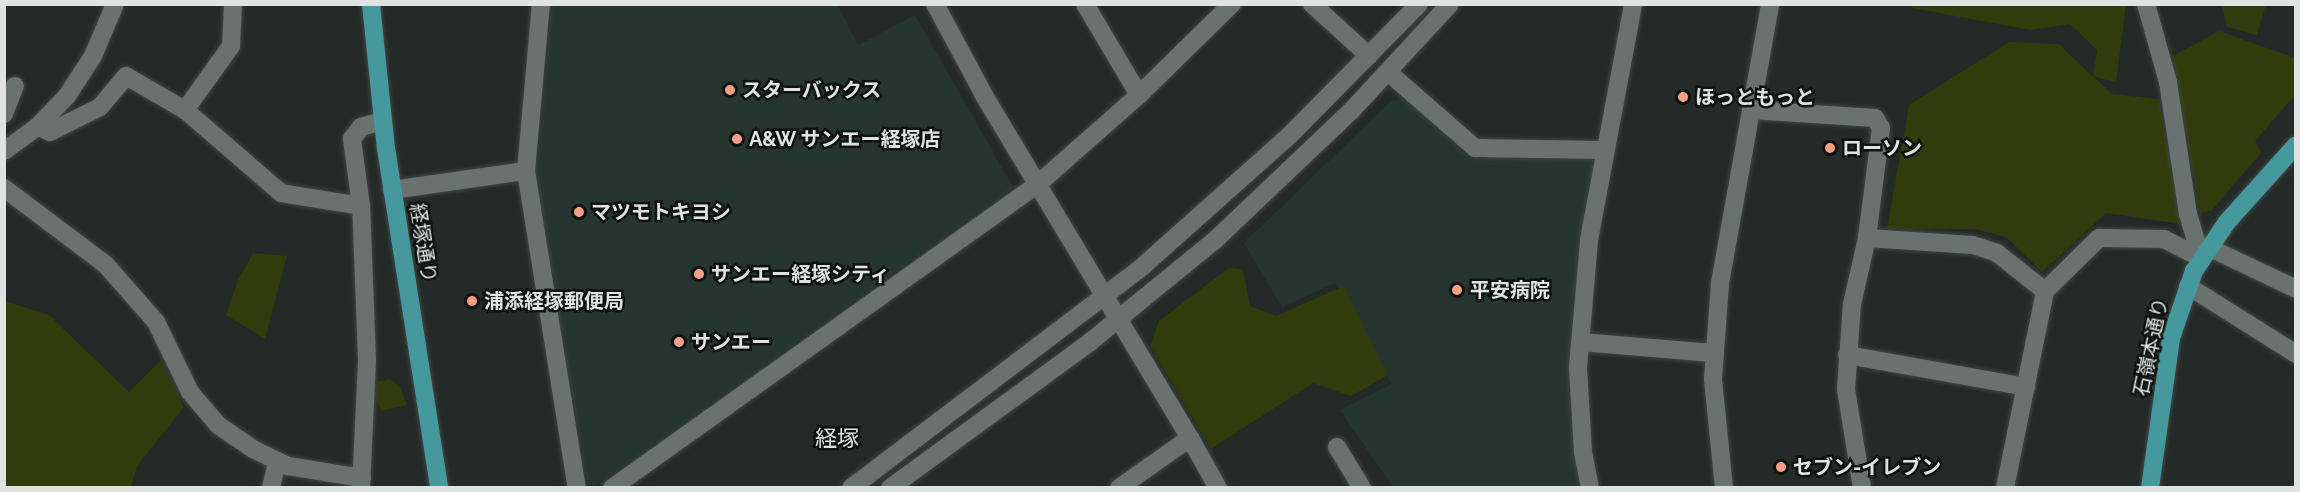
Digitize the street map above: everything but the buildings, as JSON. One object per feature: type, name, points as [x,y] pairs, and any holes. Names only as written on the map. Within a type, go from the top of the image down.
[{"type":"main road","name":"経塚通り","points":[[371,4],[382,120],[439,488]]},
{"type":"main road","name":"石嶺本通り","points":[[2150,488],[2170,346],[2188,286],[2204,252],[2295,145]]},
{"type":"street","points":[[4,152],[38,126],[82,76],[115,4]]},
{"type":"street","points":[[184,110],[231,46],[233,4]]},
{"type":"street","points":[[541,4],[526,171],[577,488]]},
{"type":"street","points":[[935,4],[1038,184],[1121,319],[1218,488]]},
{"type":"street","points":[[1085,4],[1139,95]]},
{"type":"street","points":[[612,488],[1038,184],[1139,95],[1232,4]]},
{"type":"street","points":[[1312,4],[1369,56]]},
{"type":"street","points":[[851,488],[1106,296],[1260,162],[1419,4]]},
{"type":"street","points":[[890,488],[1121,319],[1266,195],[1388,72],[1450,4]]},
{"type":"street","points":[[1590,488],[1583,452],[1578,368],[1590,240],[1604,150],[1632,4]]},
{"type":"street","points":[[1724,488],[1716,446],[1713,353],[1725,248],[1770,4]]},
{"type":"street","points":[[2146,4],[2168,82],[2188,214],[2204,252]]},
{"type":"street","points":[[1388,72],[1475,148],[1604,150]]},
{"type":"street","points":[[38,126],[50,132],[100,107],[126,76],[184,110],[281,193],[361,206]]},
{"type":"street","points":[[4,114],[15,86]]},
{"type":"street","points":[[1751,110],[1875,118],[1881,128],[1868,238],[1852,304],[1847,355],[1846,389],[1862,488]]},
{"type":"street","points":[[4,188],[106,265],[156,322],[190,392],[218,425],[277,461],[361,483],[367,359],[361,206],[352,140],[361,127],[382,120]]},
{"type":"street","points":[[392,190],[526,171]]},
{"type":"street","points":[[1868,238],[1974,245],[1997,253],[2045,291]]},
{"type":"street","points":[[2005,488],[2045,291],[2099,238],[2164,239],[2204,252],[2295,289]]},
{"type":"street","points":[[2188,286],[2295,354]]},
{"type":"street","points":[[1581,342],[1713,353]]},
{"type":"street","points":[[1847,355],[2026,387]]},
{"type":"street","points":[[1119,488],[1190,438]]},
{"type":"street","points":[[1338,447],[1362,488]]},
{"type":"street","points":[[271,488],[277,461]]},
{"type":"shaded area","name":"サンエー経塚シティ","points":[[552,4],[838,5],[858,45],[915,15],[1013,187],[593,487],[588,484],[540,205],[538,168]]},
{"type":"shaded area","name":"平安病院","points":[[1406,99],[1470,159],[1584,155],[1591,161],[1594,169],[1573,297],[1569,390],[1580,487],[1393,487],[1340,410],[1392,384],[1335,283],[1282,307],[1244,243],[1392,100]]},
{"type":"green space","points":[[1913,5],[2126,5],[2116,82],[2094,77],[2112,94],[2159,99],[2181,224],[2106,213],[2042,272],[2006,237],[1974,229],[1887,229],[1909,105],[2009,42],[2059,44],[2093,77],[2097,50],[2070,24],[2031,30],[1912,8]]},
{"type":"green space","points":[[2222,5],[2266,5],[2257,35],[2227,27]]},
{"type":"green space","points":[[2219,31],[2295,58],[2295,95],[2255,141],[2261,153],[2211,211],[2200,213],[2173,56]]},
{"type":"green space","points":[[253,253],[287,256],[265,339],[226,315],[238,280]]},
{"type":"green space","points":[[1230,267],[1243,270],[1250,306],[1276,316],[1344,286],[1388,375],[1351,396],[1313,383],[1211,449],[1150,346],[1159,321]]},
{"type":"green space","points":[[5,301],[49,315],[129,392],[161,360],[184,407],[137,466],[131,487],[5,487]]},
{"type":"green space","points":[[390,379],[400,387],[407,405],[382,411],[376,401],[377,382]]},
{"type":"place","name":"スターバックス","points":[[730,90]]},
{"type":"place","name":"ほっともっと","points":[[1683,97]]},
{"type":"place","name":"A&W サンエー経塚店","points":[[737,139]]},
{"type":"place","name":"ローソン","points":[[1830,148]]},
{"type":"place","name":"マツモトキヨシ","points":[[579,212]]},
{"type":"place","name":"サンエー経塚シティ","points":[[699,274]]},
{"type":"place","name":"平安病院","points":[[1457,290]]},
{"type":"place","name":"浦添経塚郵便局","points":[[472,301]]},
{"type":"place","name":"サンエー","points":[[679,342]]},
{"type":"place","name":"セブン-イレブン","points":[[1781,467]]},
{"type":"district","name":"経塚","points":[[837,439]]}]
